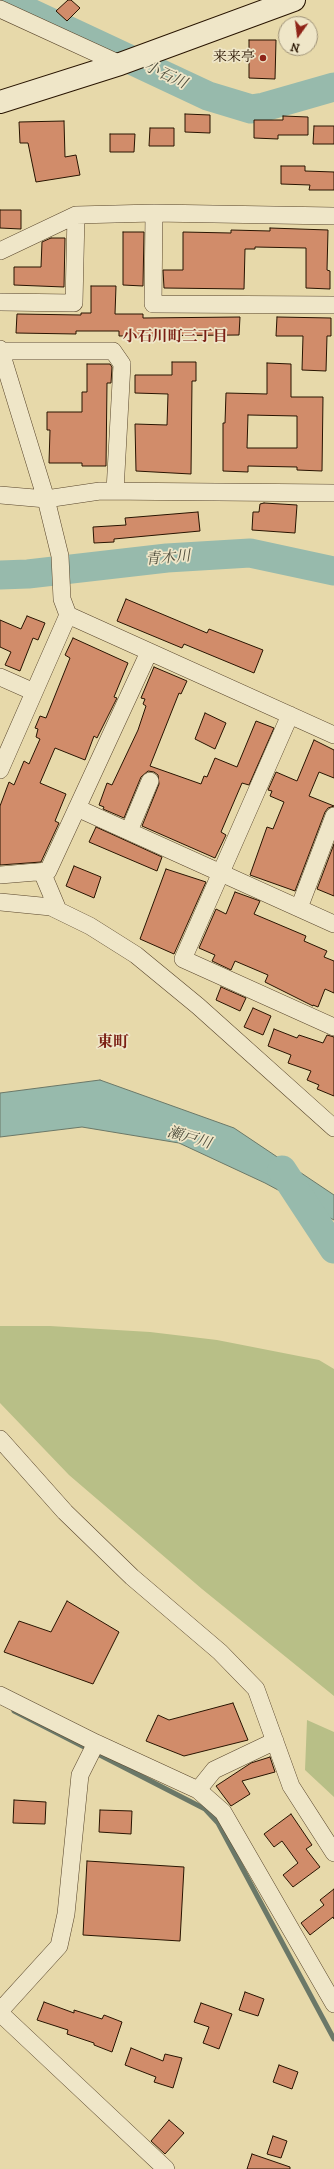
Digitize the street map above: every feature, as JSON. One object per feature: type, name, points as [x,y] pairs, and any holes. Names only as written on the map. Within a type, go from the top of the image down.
[{"type":"street","points":[[0,102],[120,64],[294,0]]},
{"type":"street","points":[[0,9],[120,64]]},
{"type":"street","points":[[154,213],[153,304],[334,305]]},
{"type":"street","points":[[0,251],[76,215],[154,213],[334,216]]},
{"type":"street","points":[[0,302],[74,304],[76,215]]},
{"type":"street","points":[[0,770],[68,615],[62,599],[60,556],[46,499],[0,350],[113,351],[122,364],[115,491]]},
{"type":"street","points":[[0,495],[46,499],[100,491],[334,493]]},
{"type":"street","points":[[68,615],[334,735]]},
{"type":"street","points":[[0,875],[48,871],[148,652]]},
{"type":"street","points":[[0,677],[34,692]]},
{"type":"street","points":[[290,715],[183,959],[334,1027]]},
{"type":"street","points":[[129,831],[150,781]]},
{"type":"street","points":[[77,808],[334,924]]},
{"type":"street","points":[[300,908],[334,816]]},
{"type":"street","points":[[42,872],[58,910]]},
{"type":"street","points":[[0,902],[43,906],[58,910],[90,926],[136,955],[198,1006],[334,1128]]},
{"type":"street","points":[[0,1438],[65,1512],[132,1576],[220,1652],[256,1689],[291,1786],[334,1853]]},
{"type":"street","points":[[0,1695],[96,1743],[198,1790],[223,1812],[334,2004]]},
{"type":"street","points":[[198,1790],[214,1770],[275,1741]]},
{"type":"street","points":[[96,1743],[80,1775],[66,1914],[59,1946],[0,2012],[166,2169]]},
{"type":"green space","points":[[0,1326],[50,1326],[150,1332],[217,1340],[319,1360],[334,1369],[334,1696],[202,1589],[69,1475],[0,1403]]},
{"type":"green space","points":[[307,1720],[334,1732],[334,1797],[305,1770]]},
{"type":"water","points":[[100,1080],[234,1128],[334,1195],[334,1220],[265,1183],[179,1143],[82,1127],[0,1137],[0,1093]]},
{"type":"building","points":[[68,0],[71,0],[80,8],[67,21],[56,11]]},
{"type":"building","points":[[249,40],[276,40],[275,79],[249,78]]},
{"type":"building","points":[[185,114],[210,115],[210,133],[185,132]]},
{"type":"building","points":[[283,116],[308,117],[308,135],[278,135],[278,139],[254,138],[254,120],[283,120]]},
{"type":"building","points":[[64,121],[65,157],[76,155],[80,175],[36,182],[28,143],[20,143],[19,122]]},
{"type":"building","points":[[314,126],[334,126],[334,144],[313,144]]},
{"type":"building","points":[[150,128],[174,128],[174,146],[149,146]]},
{"type":"building","points":[[110,134],[135,134],[134,152],[110,152]]},
{"type":"building","points":[[281,166],[305,166],[305,171],[334,172],[334,190],[309,190],[310,185],[281,184]]},
{"type":"building","points":[[0,210],[21,210],[21,229],[0,228]]},
{"type":"building","points":[[270,228],[328,230],[327,270],[330,271],[330,289],[306,288],[306,248],[255,247],[255,249],[245,249],[244,289],[164,288],[163,270],[183,270],[183,232],[231,233],[231,230],[270,231]]},
{"type":"building","points":[[123,232],[144,232],[143,286],[123,285]]},
{"type":"building","points":[[51,238],[65,238],[64,287],[14,285],[14,267],[41,267],[42,242]]},
{"type":"building","points":[[91,286],[116,286],[115,314],[143,314],[143,318],[240,317],[239,335],[119,336],[119,331],[76,331],[76,334],[16,333],[17,314],[81,315],[81,313],[91,313]]},
{"type":"building","points":[[277,317],[331,318],[331,336],[327,336],[326,371],[302,370],[303,336],[276,336]]},
{"type":"building","points":[[172,362],[196,362],[196,381],[192,381],[191,474],[136,471],[135,424],[167,425],[168,394],[135,393],[135,375],[172,375]]},
{"type":"building","points":[[267,363],[291,364],[291,397],[323,397],[322,471],[297,470],[297,467],[248,466],[248,472],[223,471],[223,423],[225,423],[226,393],[267,394]],"holes":[[[248,415],[297,416],[297,448],[247,448]]]},
{"type":"building","points":[[87,364],[110,364],[112,367],[111,383],[107,383],[106,466],[82,466],[82,463],[49,463],[50,430],[47,430],[47,412],[82,412],[82,392],[87,392]]},
{"type":"building","points":[[260,504],[297,505],[295,533],[252,530],[253,512],[259,512]]},
{"type":"building","points":[[198,512],[200,531],[114,539],[114,542],[94,543],[93,527],[126,525],[125,518]]},
{"type":"building","points":[[126,599],[207,633],[209,629],[263,650],[254,673],[184,644],[182,648],[117,621]]},
{"type":"building","points":[[27,616],[45,623],[38,640],[33,638],[20,671],[5,665],[11,652],[0,647],[0,620],[21,629]]},
{"type":"building","points":[[73,638],[128,663],[114,697],[117,698],[97,738],[94,736],[85,760],[55,748],[40,783],[66,794],[55,821],[59,823],[41,862],[0,865],[0,806],[9,782],[14,785],[24,761],[29,764],[40,739],[36,737],[38,729],[35,728],[40,716],[46,718],[70,658],[65,655]]},
{"type":"building","points":[[154,667],[187,681],[181,694],[179,693],[150,766],[201,784],[204,776],[207,777],[215,758],[237,767],[256,721],[274,728],[249,785],[242,783],[221,832],[226,835],[215,858],[142,826],[159,784],[158,775],[154,772],[148,771],[141,777],[124,818],[103,809],[104,807],[99,805],[107,783],[112,785],[138,730],[146,706],[143,704],[145,699],[141,698]]},
{"type":"building","points":[[205,713],[226,723],[215,749],[195,739]]},
{"type":"building","points":[[314,740],[334,750],[334,778],[319,772],[309,796],[334,806],[328,808],[325,812],[295,891],[250,875],[267,827],[273,829],[284,802],[270,796],[272,791],[268,790],[276,772],[297,781]]},
{"type":"building","points":[[96,827],[162,857],[157,871],[89,842]]},
{"type":"building","points":[[334,844],[334,896],[317,889]]},
{"type":"building","points":[[74,866],[101,877],[94,898],[66,886]]},
{"type":"building","points":[[166,869],[206,882],[174,954],[140,939]]},
{"type":"building","points":[[235,892],[260,901],[254,914],[306,936],[304,941],[327,951],[324,957],[334,961],[334,993],[325,989],[318,1007],[313,1006],[265,982],[268,975],[235,961],[231,970],[212,961],[215,955],[199,948],[216,909],[226,914]]},
{"type":"building","points":[[221,987],[246,998],[240,1011],[216,1000]]},
{"type":"building","points":[[253,1008],[271,1016],[263,1035],[244,1027]]},
{"type":"building","points":[[274,1029],[297,1038],[299,1035],[323,1043],[327,1035],[334,1037],[334,1096],[317,1089],[319,1085],[307,1080],[311,1071],[288,1063],[291,1055],[268,1046]]},
{"type":"building","points":[[67,1601],[119,1632],[93,1684],[4,1652],[19,1621],[51,1632]]},
{"type":"building","points":[[233,1703],[248,1740],[184,1756],[146,1741],[158,1715],[169,1720]]},
{"type":"building","points":[[270,1757],[275,1772],[242,1781],[250,1794],[231,1806],[216,1786],[251,1763]]},
{"type":"building","points":[[14,1800],[46,1802],[45,1824],[13,1823]]},
{"type":"building","points":[[100,1810],[132,1811],[131,1834],[99,1832]]},
{"type":"building","points":[[291,1814],[312,1845],[306,1849],[320,1867],[293,1887],[283,1875],[298,1863],[282,1841],[274,1847],[264,1834]]},
{"type":"building","points":[[87,1861],[184,1867],[180,1941],[83,1935]]},
{"type":"building","points":[[334,1889],[334,1919],[333,1917],[310,1935],[301,1923],[324,1905],[320,1900]]},
{"type":"building","points":[[245,1992],[264,1999],[258,2016],[239,2010]]},
{"type":"building","points":[[44,2002],[74,2013],[74,2010],[102,2019],[104,2015],[122,2022],[112,2052],[94,2045],[94,2043],[67,2034],[68,2030],[37,2020]]},
{"type":"building","points":[[201,2003],[232,2014],[219,2049],[203,2043],[209,2027],[194,2022]]},
{"type":"building","points":[[131,2048],[163,2061],[165,2054],[182,2058],[173,2088],[154,2082],[156,2077],[125,2065]]},
{"type":"building","points":[[279,2065],[298,2072],[292,2089],[273,2082]]},
{"type":"building","points":[[169,2120],[184,2133],[165,2154],[151,2141]]},
{"type":"building","points":[[273,2136],[287,2141],[281,2158],[267,2154]]},
{"type":"building","points":[[252,2154],[290,2167],[290,2169],[247,2169]]},
{"type":"waterway","name":"小石川","points":[[3,0],[208,96],[251,109],[264,107],[334,87]]},
{"type":"waterway","name":"青木川","points":[[0,575],[28,574],[167,558],[250,553],[334,571]]},
{"type":"waterway","name":"瀬戸川","points":[[282,1170],[334,1249]]},
{"type":"waterway","points":[[14,1711],[205,1809],[218,1823],[334,2039]]},
{"type":"place","name":"来来亭","points":[[263,58]]},
{"type":"district","name":"小石川町三丁目","points":[[175,338]]},
{"type":"district","name":"東町","points":[[113,1044]]}]
